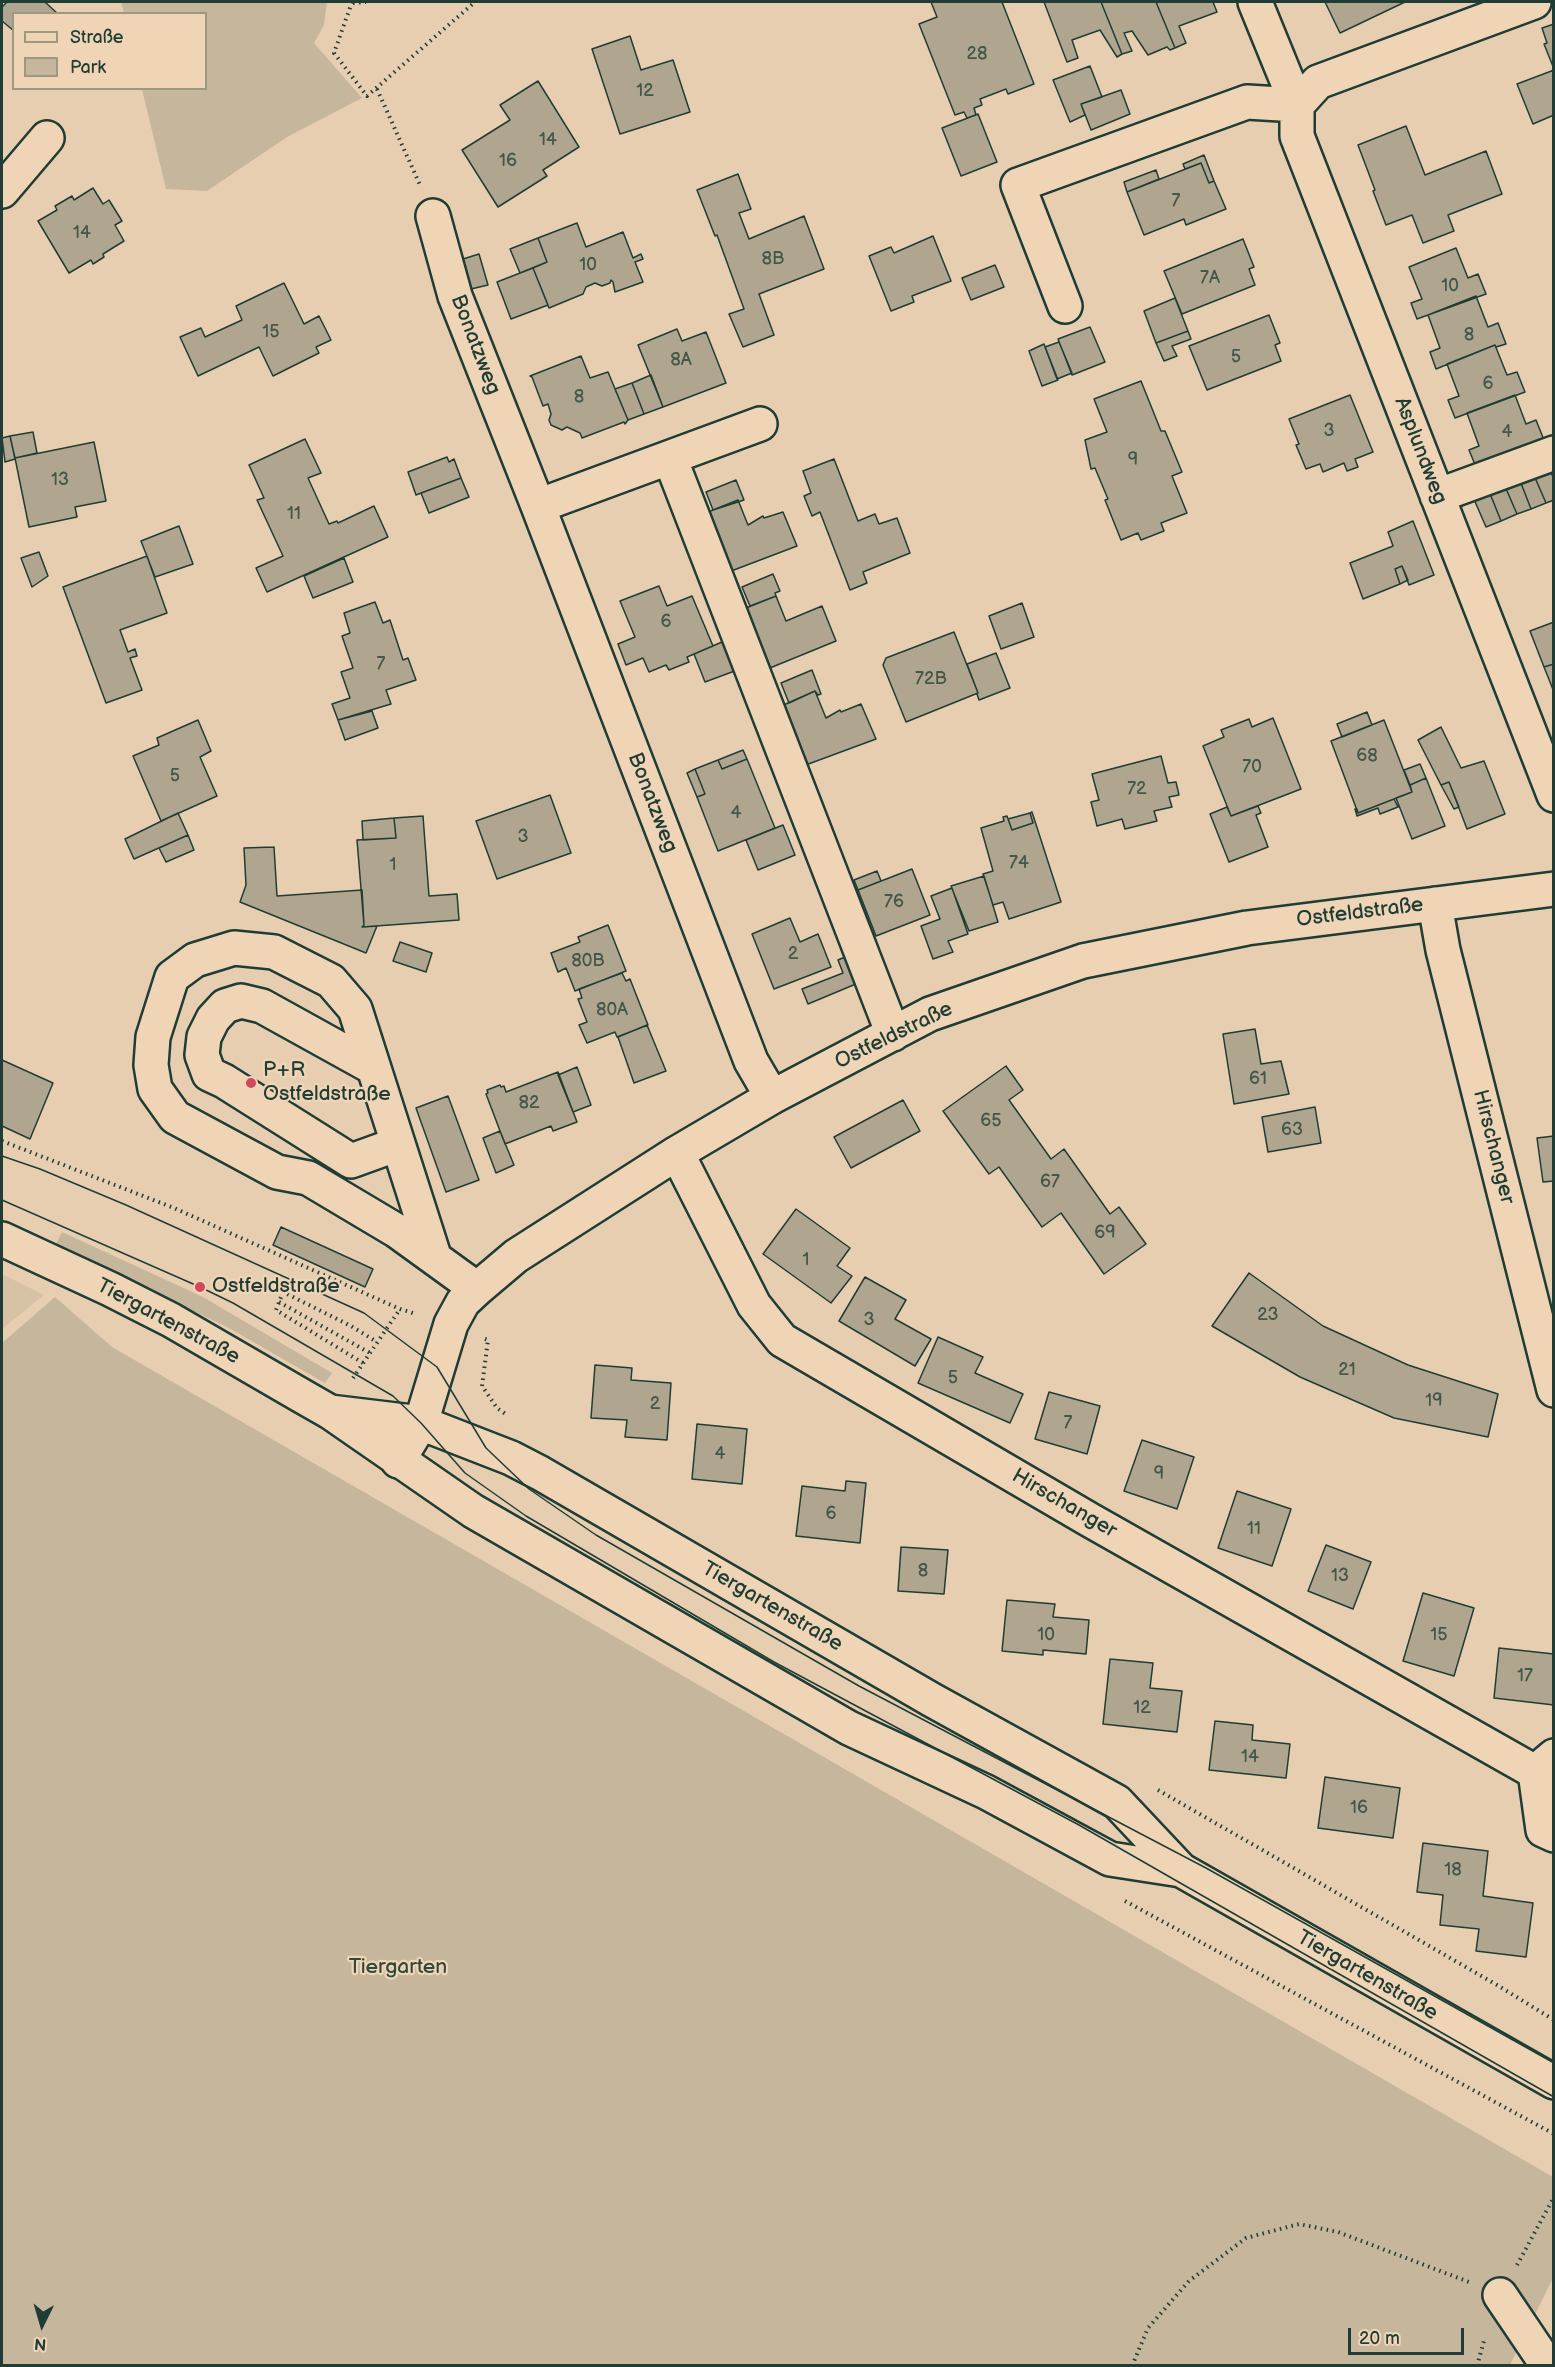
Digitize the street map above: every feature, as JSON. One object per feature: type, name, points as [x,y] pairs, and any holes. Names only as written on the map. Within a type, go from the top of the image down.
[{"type":"street","points":[[1255,2],[1298,105]]},
{"type":"street","points":[[1298,105],[1318,82],[1534,2]]},
{"type":"street","points":[[1065,306],[1018,185],[1247,102],[1298,105]]},
{"type":"street","name":"Asplundweg","points":[[1298,105],[1297,136],[1554,795]]},
{"type":"street","points":[[2,191],[47,138]]},
{"type":"street","name":"Bonatzweg","points":[[433,216],[455,296],[751,1061],[772,1097]]},
{"type":"street","points":[[538,506],[760,424]]},
{"type":"street","points":[[1437,496],[1554,453]]},
{"type":"street","points":[[670,458],[892,1034]]},
{"type":"street","name":"Ostfeldstraße","points":[[398,1461],[421,1423],[451,1324],[463,1302],[516,1256],[676,1153],[772,1097],[930,1014],[1083,961],[1247,928],[1554,889]]},
{"type":"street","name":"Hirschanger","points":[[1435,904],[1443,950],[1554,1390]]},
{"type":"street","points":[[434,1256],[355,1009],[331,981],[274,952],[234,948],[195,960],[172,977],[153,1037],[151,1065],[155,1089],[175,1118],[277,1172],[308,1178],[397,1230],[477,1289]]},
{"type":"street","points":[[351,1161],[224,1081],[209,1074],[202,1055],[204,1037],[213,1019],[225,1006],[241,1001],[262,1006],[374,1068]]},
{"type":"street","points":[[351,1161],[398,1144]]},
{"type":"street","name":"Hirschanger","points":[[676,1153],[754,1305],[782,1340],[1101,1526],[1544,1764],[1543,1830],[1554,1835]]},
{"type":"street","points":[[343,1199],[351,1161]]},
{"type":"street","name":"Tiergartenstraße","points":[[2,1239],[111,1289],[171,1320],[330,1412],[472,1511],[849,1728],[986,1792],[1110,1859],[1181,1870]]},
{"type":"street","name":"Tiergartenstraße","points":[[330,1412],[421,1423],[511,1458],[540,1473],[932,1700],[1117,1802],[1181,1870],[1554,2082]]},
{"type":"street","points":[[1500,2295],[1548,2366]]},
{"type":"path","points":[[366,2],[352,2],[334,53],[368,96],[475,2]]},
{"type":"path","points":[[377,89],[433,216]]},
{"type":"path","points":[[2,1141],[174,1208],[400,1309],[330,1412]]},
{"type":"path","points":[[363,1362],[276,1310],[283,1292],[351,1326],[377,1342]]},
{"type":"path","points":[[279,1302],[370,1353]]},
{"type":"path","points":[[1132,2366],[1148,2328],[1188,2281],[1246,2238],[1299,2224],[1338,2232],[1500,2295]]},
{"type":"shaded area","points":[[2,1274],[44,1295],[2,1329]]},
{"type":"green space","points":[[121,2],[327,2],[324,25],[314,43],[362,98],[287,137],[207,191],[166,189],[142,90],[207,90],[207,12],[124,12]]},
{"type":"green space","points":[[62,1232],[203,1297],[332,1373],[325,1383],[227,1327],[55,1246]]},
{"type":"green space","name":"Tiergarten","points":[[55,1297],[112,1347],[1553,2177],[1553,2278],[1510,2365],[2,2365],[2,1343]]},
{"type":"building","points":[[7,2],[45,2],[56,12],[12,12],[12,29],[2,21],[2,7]]},
{"type":"building","points":[[931,2],[1002,2],[1034,84],[1008,94],[1006,89],[980,99],[982,105],[974,108],[976,115],[967,118],[964,112],[955,115],[919,24],[937,17]]},
{"type":"building","points":[[1044,2],[1101,2],[1122,54],[1117,57],[1100,30],[1072,40],[1078,58],[1067,62]]},
{"type":"building","points":[[1101,2],[1156,2],[1175,48],[1170,50],[1167,47],[1148,55],[1132,31],[1124,33],[1132,51],[1122,54]]},
{"type":"building","points":[[1156,2],[1213,2],[1217,12],[1179,26],[1186,43],[1175,48]]},
{"type":"building","points":[[1325,2],[1405,2],[1340,33]]},
{"type":"building","points":[[1554,24],[1554,69],[1544,44],[1547,43],[1542,28]]},
{"type":"building","points":[[630,36],[641,70],[673,60],[690,112],[620,134],[592,49]]},
{"type":"building","points":[[1090,66],[1102,97],[1081,104],[1085,115],[1070,122],[1053,80]]},
{"type":"building","points":[[1554,70],[1554,115],[1533,124],[1517,84]]},
{"type":"building","points":[[538,81],[579,147],[543,170],[547,176],[498,207],[462,150],[510,120],[500,105]]},
{"type":"building","points":[[1121,90],[1130,114],[1091,130],[1081,104]]},
{"type":"building","points":[[978,114],[997,162],[961,176],[942,128]]},
{"type":"building","points":[[1406,126],[1425,175],[1486,151],[1502,194],[1448,215],[1454,231],[1423,243],[1412,215],[1386,225],[1358,145]]},
{"type":"building","points":[[1204,155],[1214,181],[1209,183],[1201,163],[1185,169],[1183,164]]},
{"type":"building","points":[[1201,163],[1209,183],[1214,181],[1226,209],[1186,225],[1184,219],[1144,235],[1127,192]]},
{"type":"building","points":[[1156,170],[1159,179],[1127,192],[1124,182]]},
{"type":"building","points":[[738,174],[751,209],[739,213],[749,239],[804,216],[824,269],[759,294],[774,335],[743,347],[729,314],[744,309],[717,235],[715,236],[697,190]]},
{"type":"building","points":[[93,188],[103,204],[109,200],[122,221],[115,225],[124,241],[103,254],[104,257],[93,264],[91,260],[69,273],[38,221],[57,210],[55,206],[72,196],[74,200]]},
{"type":"building","points":[[577,223],[586,247],[623,232],[633,258],[641,254],[643,259],[635,262],[643,282],[615,292],[611,280],[610,283],[602,286],[595,283],[586,287],[583,294],[549,308],[533,268],[547,262],[538,238]]},
{"type":"building","points":[[933,236],[951,281],[912,296],[914,302],[891,311],[869,256],[891,247],[894,253]]},
{"type":"building","points":[[538,238],[547,262],[520,273],[510,249]]},
{"type":"building","points":[[1243,239],[1254,267],[1249,269],[1255,285],[1182,314],[1164,271]]},
{"type":"building","points":[[1456,248],[1468,278],[1478,274],[1486,294],[1417,319],[1411,303],[1422,299],[1409,267]]},
{"type":"building","points":[[479,254],[488,285],[471,289],[463,259]]},
{"type":"building","points":[[995,265],[1004,287],[971,300],[962,278]]},
{"type":"building","points":[[533,268],[548,305],[511,319],[497,282]]},
{"type":"building","points":[[284,283],[304,324],[319,316],[331,340],[316,347],[319,353],[273,376],[259,347],[198,376],[180,337],[201,328],[205,337],[242,320],[236,306]]},
{"type":"building","points":[[1476,296],[1488,327],[1498,323],[1506,344],[1496,347],[1495,345],[1436,369],[1430,352],[1440,348],[1428,315]]},
{"type":"building","points":[[1175,298],[1188,331],[1156,343],[1144,311]]},
{"type":"building","points":[[1269,315],[1280,343],[1275,345],[1281,361],[1207,390],[1189,346]]},
{"type":"building","points":[[1090,327],[1105,362],[1072,375],[1058,339]]},
{"type":"building","points":[[677,329],[682,341],[706,332],[726,383],[663,407],[638,345]]},
{"type":"building","points":[[1188,331],[1191,339],[1172,346],[1177,356],[1164,361],[1156,343]]},
{"type":"building","points":[[1059,342],[1072,373],[1057,379],[1045,347]]},
{"type":"building","points":[[1044,344],[1058,380],[1042,386],[1029,351]]},
{"type":"building","points":[[1495,345],[1507,375],[1517,372],[1525,392],[1455,418],[1448,400],[1459,396],[1447,364]]},
{"type":"building","points":[[581,356],[590,378],[608,372],[628,420],[625,424],[624,422],[582,438],[580,433],[567,427],[562,430],[551,425],[548,404],[543,406],[530,376]]},
{"type":"building","points":[[651,375],[663,407],[644,414],[632,383]]},
{"type":"building","points":[[1141,381],[1161,431],[1165,431],[1182,472],[1172,476],[1187,513],[1161,523],[1164,531],[1141,540],[1138,533],[1121,540],[1095,468],[1091,469],[1085,440],[1107,432],[1094,399]]},
{"type":"building","points":[[632,383],[644,414],[628,420],[615,389]]},
{"type":"building","points":[[1350,395],[1373,452],[1355,459],[1358,467],[1347,471],[1344,463],[1323,472],[1320,464],[1306,469],[1289,419]]},
{"type":"building","points":[[1515,395],[1526,424],[1536,420],[1544,440],[1476,467],[1469,450],[1479,446],[1467,413]]},
{"type":"building","points":[[33,432],[37,453],[15,458],[10,436]]},
{"type":"building","points":[[10,436],[15,459],[5,462],[2,438]]},
{"type":"building","points":[[305,439],[321,473],[308,478],[329,524],[337,521],[338,523],[374,506],[388,537],[267,592],[256,568],[283,556],[257,500],[264,498],[249,465]]},
{"type":"building","points":[[94,442],[106,501],[75,507],[77,517],[29,527],[15,458]]},
{"type":"building","points":[[447,457],[449,462],[454,459],[461,478],[416,495],[408,472]]},
{"type":"building","points":[[834,459],[858,521],[875,514],[879,524],[897,518],[910,553],[863,572],[867,583],[850,590],[820,512],[812,516],[804,496],[811,493],[803,471]]},
{"type":"building","points":[[1548,466],[1554,479],[1554,500],[1546,503],[1533,473]]},
{"type":"building","points":[[1533,473],[1546,503],[1531,509],[1519,478]]},
{"type":"building","points":[[461,478],[469,497],[429,513],[421,493]]},
{"type":"building","points":[[1519,478],[1531,509],[1517,514],[1504,484]]},
{"type":"building","points":[[736,480],[744,500],[713,510],[706,492]]},
{"type":"building","points":[[1504,484],[1517,514],[1501,521],[1489,491]]},
{"type":"building","points":[[1489,491],[1501,521],[1486,527],[1473,497]]},
{"type":"building","points":[[738,500],[748,525],[763,516],[764,518],[783,512],[797,546],[726,573],[703,514]]},
{"type":"building","points":[[1413,521],[1434,575],[1409,585],[1402,566],[1395,569],[1400,584],[1363,599],[1350,563],[1393,546],[1388,532]]},
{"type":"building","points":[[179,526],[193,564],[155,577],[141,541]]},
{"type":"building","points":[[39,552],[48,576],[32,587],[21,558]]},
{"type":"building","points":[[147,556],[167,613],[120,630],[128,652],[135,649],[137,656],[130,658],[142,690],[106,703],[63,587]]},
{"type":"building","points":[[344,558],[353,582],[313,598],[304,576]]},
{"type":"building","points":[[1402,566],[1408,580],[1400,584],[1395,569]]},
{"type":"building","points":[[773,574],[780,591],[775,593],[776,596],[750,606],[742,587]]},
{"type":"building","points":[[659,586],[667,606],[692,596],[713,646],[687,657],[689,662],[669,670],[666,665],[649,672],[643,658],[626,665],[618,644],[635,637],[620,601]]},
{"type":"building","points":[[776,596],[786,621],[822,606],[836,641],[765,670],[741,610]]},
{"type":"building","points":[[375,602],[383,623],[390,620],[403,660],[408,658],[416,680],[386,690],[391,704],[338,720],[332,704],[350,698],[341,672],[353,668],[342,636],[350,633],[344,613]]},
{"type":"building","points":[[1022,603],[1034,637],[1001,649],[989,616]]},
{"type":"building","points":[[1554,622],[1554,664],[1544,667],[1530,631]]},
{"type":"building","points":[[954,632],[978,693],[906,722],[883,665],[886,658]]},
{"type":"building","points":[[729,639],[740,669],[705,682],[694,654]]},
{"type":"building","points":[[996,653],[1010,688],[979,700],[967,664]]},
{"type":"building","points":[[1554,664],[1554,692],[1544,667]]},
{"type":"building","points":[[812,670],[821,694],[818,695],[815,691],[789,703],[781,683]]},
{"type":"building","points":[[815,691],[826,718],[840,710],[841,712],[861,704],[876,739],[803,766],[779,707]]},
{"type":"building","points":[[372,711],[378,728],[345,740],[338,720]]},
{"type":"building","points":[[1367,712],[1372,725],[1342,737],[1337,724]]},
{"type":"building","points":[[1273,718],[1301,789],[1231,816],[1203,746],[1224,737],[1221,730],[1249,719],[1252,727]]},
{"type":"building","points":[[198,720],[211,751],[200,757],[217,796],[161,821],[133,756],[159,745],[157,738]]},
{"type":"building","points":[[1384,720],[1412,792],[1358,813],[1331,741]]},
{"type":"building","points":[[1441,727],[1461,768],[1484,761],[1505,814],[1467,829],[1449,782],[1441,785],[1418,740]]},
{"type":"building","points":[[743,750],[747,759],[722,769],[718,760]]},
{"type":"building","points":[[1161,756],[1168,783],[1176,782],[1179,795],[1169,797],[1172,807],[1154,811],[1157,821],[1125,829],[1122,819],[1097,826],[1091,802],[1099,800],[1092,774]]},
{"type":"building","points":[[747,759],[775,828],[718,851],[697,797],[705,794],[695,769],[718,760],[722,769]]},
{"type":"building","points":[[1420,764],[1426,778],[1410,785],[1404,770]]},
{"type":"building","points":[[695,769],[705,794],[697,797],[687,773]]},
{"type":"building","points":[[1426,778],[1445,826],[1412,839],[1396,798],[1412,792],[1410,785]]},
{"type":"building","points":[[1449,782],[1459,807],[1454,809],[1441,785]]},
{"type":"building","points":[[550,795],[571,853],[497,879],[476,821]]},
{"type":"building","points":[[1394,799],[1398,807],[1380,814],[1378,808],[1357,816],[1355,809],[1358,813]]},
{"type":"building","points":[[1258,806],[1261,813],[1256,815],[1268,847],[1229,862],[1210,814],[1227,807],[1231,816]]},
{"type":"building","points":[[1032,812],[1061,902],[1009,919],[1003,902],[993,905],[983,874],[993,871],[981,828],[1004,821],[1003,817],[1007,816],[1012,830],[1033,823],[1030,813]]},
{"type":"building","points":[[178,813],[188,835],[134,859],[125,839]]},
{"type":"building","points":[[1030,813],[1033,823],[1012,830],[1008,819]]},
{"type":"building","points":[[423,816],[429,896],[457,894],[459,920],[362,927],[364,925],[357,840],[396,838],[394,818]]},
{"type":"building","points":[[394,818],[396,838],[363,840],[362,821]]},
{"type":"building","points":[[783,825],[795,855],[758,870],[746,840]]},
{"type":"building","points":[[188,835],[194,850],[166,862],[159,848]]},
{"type":"building","points":[[274,847],[277,896],[362,890],[364,925],[362,927],[377,926],[366,953],[240,902],[246,885],[244,848]]},
{"type":"building","points":[[912,869],[930,915],[876,936],[858,890]]},
{"type":"building","points":[[877,871],[881,881],[858,890],[854,880]]},
{"type":"building","points":[[984,876],[998,922],[969,931],[951,886]]},
{"type":"building","points":[[952,888],[968,934],[948,941],[953,952],[933,959],[921,926],[940,919],[931,896]]},
{"type":"building","points":[[790,918],[800,942],[818,934],[831,967],[774,989],[752,934]]},
{"type":"building","points":[[608,925],[626,971],[575,991],[566,968],[558,972],[551,953],[580,942],[578,937]]},
{"type":"building","points":[[400,942],[432,953],[426,972],[393,961]]},
{"type":"building","points":[[852,954],[863,981],[808,1004],[802,989],[843,973],[838,960]]},
{"type":"building","points":[[622,973],[626,981],[630,979],[648,1025],[617,1037],[615,1032],[587,1043],[579,1025],[587,1022],[578,999],[582,998],[579,989]]},
{"type":"building","points":[[647,1025],[666,1071],[634,1083],[618,1037]]},
{"type":"building","points":[[1255,1029],[1261,1064],[1281,1061],[1289,1094],[1234,1104],[1223,1034]]},
{"type":"building","points":[[2,1060],[53,1083],[30,1139],[2,1126]]},
{"type":"building","points":[[1006,1066],[1023,1090],[1009,1100],[1051,1159],[1064,1149],[1110,1214],[1119,1207],[1146,1244],[1104,1274],[1061,1213],[1042,1227],[999,1167],[989,1174],[943,1111]]},
{"type":"building","points":[[577,1067],[591,1105],[573,1112],[558,1075]]},
{"type":"building","points":[[558,1072],[577,1122],[553,1131],[551,1126],[505,1144],[486,1094],[487,1090],[500,1085],[504,1086],[506,1092]]},
{"type":"building","points":[[448,1096],[479,1180],[446,1192],[416,1108]]},
{"type":"building","points":[[903,1100],[920,1131],[851,1168],[834,1137]]},
{"type":"building","points":[[1315,1107],[1321,1143],[1268,1152],[1262,1117]]},
{"type":"building","points":[[500,1131],[514,1165],[496,1173],[483,1138]]},
{"type":"building","points":[[1554,1136],[1554,1181],[1543,1182],[1537,1138]]},
{"type":"building","points":[[796,1209],[850,1248],[837,1266],[852,1276],[831,1303],[763,1254]]},
{"type":"building","points":[[281,1227],[373,1269],[365,1287],[273,1245]]},
{"type":"building","points":[[1249,1273],[1323,1326],[1408,1365],[1498,1394],[1488,1437],[1394,1418],[1300,1377],[1212,1326]]},
{"type":"building","points":[[865,1277],[906,1300],[895,1319],[931,1339],[915,1366],[839,1321]]},
{"type":"building","points":[[938,1337],[983,1357],[975,1373],[1023,1394],[1010,1423],[918,1383]]},
{"type":"building","points":[[595,1365],[632,1368],[631,1380],[671,1383],[667,1440],[625,1437],[627,1420],[591,1418]]},
{"type":"building","points":[[1049,1392],[1100,1406],[1087,1454],[1035,1439]]},
{"type":"building","points":[[697,1424],[747,1429],[742,1484],[692,1479]]},
{"type":"building","points":[[1142,1440],[1194,1457],[1177,1509],[1124,1491]]},
{"type":"building","points":[[846,1481],[866,1483],[860,1543],[796,1536],[802,1486],[845,1491]]},
{"type":"building","points":[[1237,1491],[1291,1509],[1272,1566],[1218,1548]]},
{"type":"building","points":[[1326,1545],[1371,1562],[1353,1609],[1308,1591]]},
{"type":"building","points":[[901,1547],[948,1550],[944,1594],[898,1591]]},
{"type":"building","points":[[1423,1593],[1474,1608],[1454,1676],[1403,1661]]},
{"type":"building","points":[[1007,1600],[1055,1604],[1053,1617],[1089,1620],[1086,1654],[1043,1650],[1043,1655],[1002,1651]]},
{"type":"building","points":[[1499,1648],[1554,1654],[1554,1705],[1494,1698]]},
{"type":"building","points":[[1110,1659],[1153,1663],[1150,1688],[1182,1691],[1177,1732],[1103,1724]]},
{"type":"building","points":[[1215,1721],[1253,1725],[1252,1740],[1290,1744],[1286,1778],[1209,1770]]},
{"type":"building","points":[[1325,1777],[1400,1788],[1393,1838],[1318,1828]]},
{"type":"building","points":[[1423,1843],[1488,1851],[1483,1896],[1533,1903],[1526,1957],[1476,1951],[1479,1929],[1440,1925],[1443,1895],[1417,1892]]},
{"type":"tram line","points":[[2,1156],[40,1169],[126,1205],[364,1313],[437,1367],[486,1448],[529,1489],[596,1535],[859,1686],[1206,1868],[1554,2063]]},
{"type":"tram line","points":[[2,1200],[233,1303],[393,1396],[421,1423],[465,1473],[526,1516],[774,1662],[1079,1825],[1554,2097]]},
{"type":"place","name":"P+R Ostfeldstraße","points":[[251,1083]]},
{"type":"place","name":"Ostfeldstraße","points":[[200,1287]]}]
